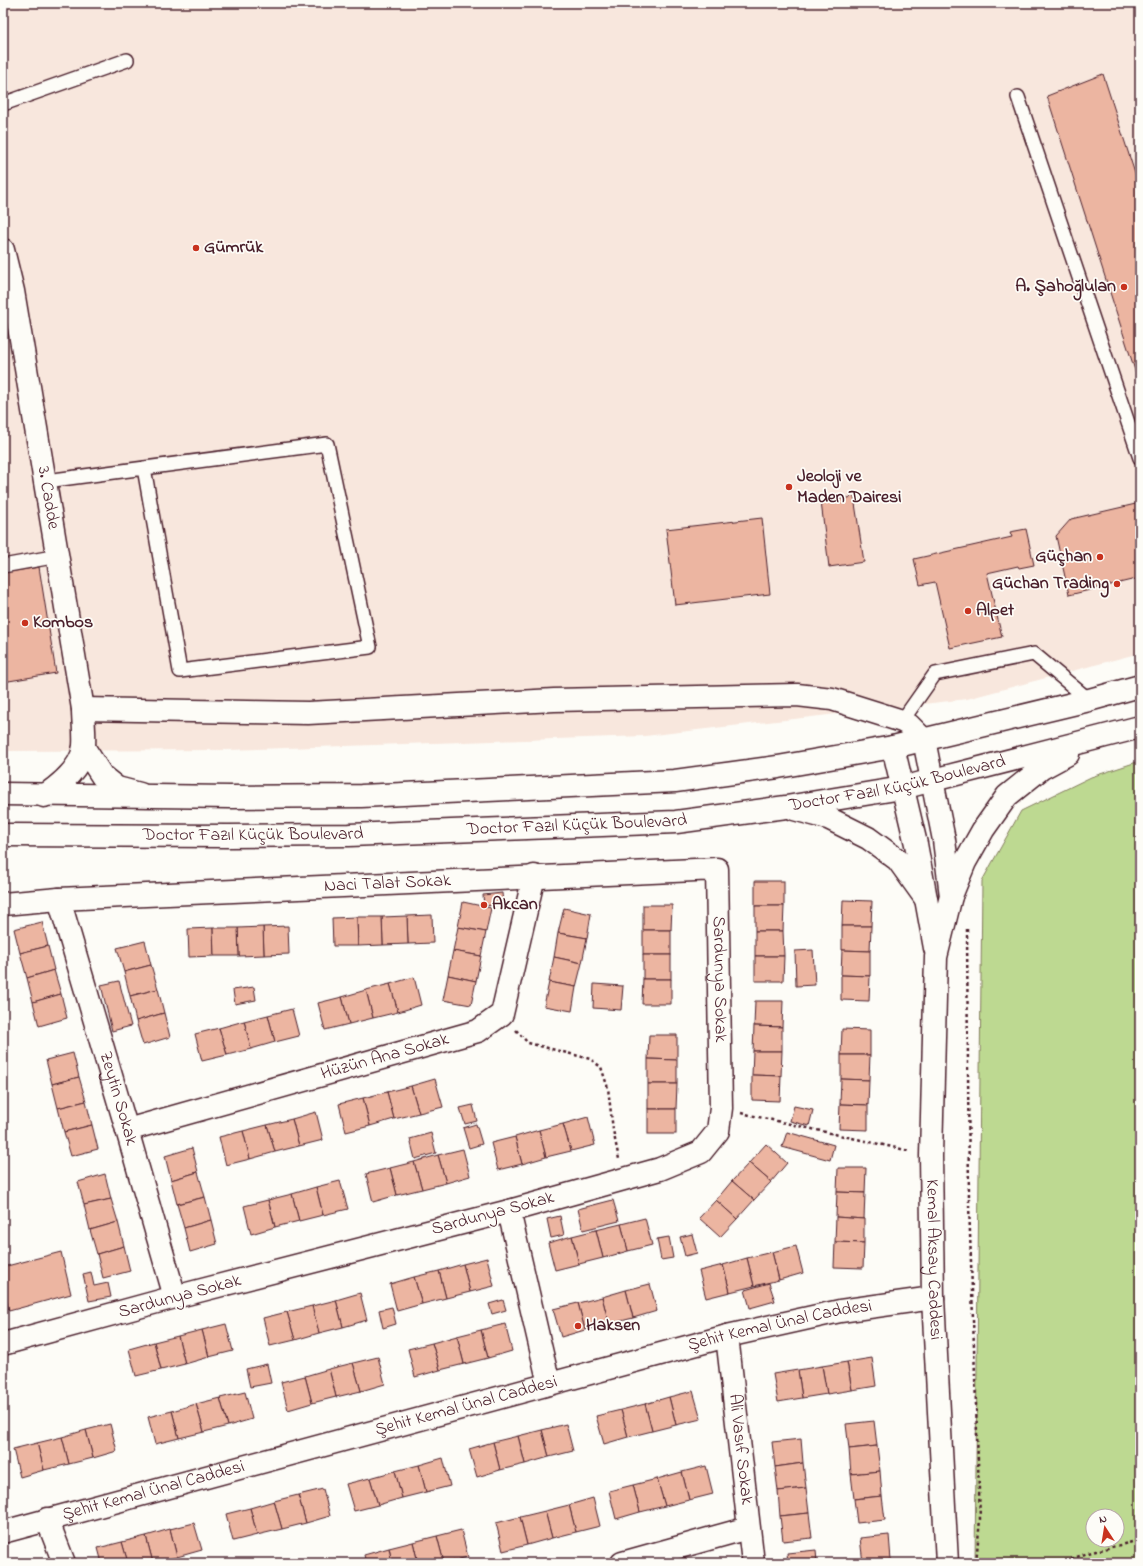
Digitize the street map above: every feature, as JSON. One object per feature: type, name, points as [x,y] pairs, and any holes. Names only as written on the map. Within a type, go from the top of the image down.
[{"type":"main road","name":"3. Cadde","points":[[3,250],[12,291],[46,481],[83,709],[84,748]]},
{"type":"main road","name":"Doctor Fazıl Küçük Boulevard","points":[[3,794],[44,796],[361,796],[676,781],[778,767],[893,747],[1089,700],[1140,686]]},
{"type":"main road","points":[[83,709],[308,713],[554,700],[797,695],[832,699],[902,721],[909,725],[924,740]]},
{"type":"main road","name":"Doctor Fazıl Küçük Boulevard","points":[[3,834],[349,836],[676,822],[786,807],[902,788],[1140,727]]},
{"type":"main road","points":[[951,896],[965,862],[983,830],[1007,796],[1042,768],[1099,738]]},
{"type":"main road","name":"Kemal Aksay Caddesi","points":[[924,740],[944,840],[951,896],[936,957]]},
{"type":"main road","name":"Kemal Aksay Caddesi","points":[[893,747],[916,844],[936,957],[931,1156],[933,1298],[947,1563]]},
{"type":"main road","points":[[44,796],[59,786],[70,774],[84,748]]},
{"type":"main road","points":[[84,748],[102,776],[117,788],[148,796]]},
{"type":"main road","points":[[786,807],[828,818],[868,838],[898,860],[926,899]]},
{"type":"main road","name":"Naci Talat Sokak","points":[[3,904],[534,876],[717,869]]},
{"type":"main road","name":"Sardunya Sokak","points":[[3,1344],[175,1297],[509,1211],[660,1169],[701,1152],[718,1131],[721,1108],[717,869]]},
{"type":"main road","points":[[502,1014],[534,876]]},
{"type":"main road","name":"Zeytin Sokak","points":[[59,900],[175,1297]]},
{"type":"main road","name":"Hüzün Ana Sokak","points":[[127,1130],[478,1030],[502,1014]]},
{"type":"main road","points":[[509,1211],[549,1384]]},
{"type":"main road","name":"Şehit Kemal Ünal Caddesi","points":[[3,1532],[727,1336],[840,1312],[933,1298]]},
{"type":"main road","name":"Ali Vasıf Sokak","points":[[727,1336],[753,1563]]},
{"type":"main road","points":[[47,1519],[64,1563]]},
{"type":"main road","points":[[622,1563],[748,1528]]},
{"type":"lane","points":[[3,104],[127,60]]},
{"type":"lane","points":[[1018,97],[1140,458]]},
{"type":"lane","points":[[46,481],[144,468],[327,444],[370,647],[180,671],[144,468]]},
{"type":"lane","points":[[3,566],[58,556]]},
{"type":"lane","points":[[902,721],[935,674],[1034,654],[1089,700]]},
{"type":"path","points":[[967,922],[969,1204],[980,1519],[976,1563]]},
{"type":"path","points":[[502,1014],[528,1043],[590,1059],[601,1067],[608,1088],[613,1130],[624,1179]]},
{"type":"path","points":[[721,1108],[931,1156]]},
{"type":"path","points":[[1060,1563],[1088,1553],[1140,1540]]},
{"type":"shaded area","points":[[3,3],[1140,3],[1140,653],[967,699],[645,736],[228,750],[3,751]]},
{"type":"green space","points":[[1140,761],[1140,1563],[975,1563],[982,881],[1021,811],[1091,777]]},
{"type":"building","name":"A. Şahoğlulan","points":[[1103,74],[1140,189],[1140,386],[1047,96]]},
{"type":"building","points":[[854,497],[864,562],[829,567],[821,502]]},
{"type":"building","name":"Güçhan","points":[[1140,503],[1140,578],[1069,595],[1056,536],[1071,519]]},
{"type":"building","points":[[762,518],[770,594],[675,605],[666,529]]},
{"type":"building","name":"Alpet","points":[[1026,529],[1034,565],[1019,568],[1018,566],[987,573],[1002,637],[950,648],[935,582],[920,585],[914,559],[1012,537],[1010,532]]},
{"type":"building","name":"Kombos","points":[[39,567],[56,673],[3,682],[3,573]]},
{"type":"building","points":[[755,881],[784,881],[784,906],[755,906]]},
{"type":"building","points":[[502,893],[503,904],[484,906],[483,895]]},
{"type":"building","points":[[843,900],[872,901],[871,926],[842,926]]},
{"type":"building","points":[[463,902],[491,908],[486,932],[458,927]]},
{"type":"building","points":[[643,905],[672,905],[671,930],[643,930]]},
{"type":"building","points":[[755,906],[784,906],[783,931],[755,931]]},
{"type":"building","points":[[564,908],[591,914],[587,938],[558,933]]},
{"type":"building","points":[[432,915],[433,943],[408,944],[407,916]]},
{"type":"building","points":[[407,916],[408,944],[383,945],[382,917]]},
{"type":"building","points":[[357,917],[358,946],[333,946],[332,918]]},
{"type":"building","points":[[357,917],[382,917],[383,945],[358,946]]},
{"type":"building","points":[[42,922],[48,946],[20,953],[14,929]]},
{"type":"building","points":[[288,926],[289,954],[264,955],[263,927]]},
{"type":"building","points":[[842,926],[871,926],[870,951],[842,950]]},
{"type":"building","points":[[263,927],[264,955],[239,956],[238,928]]},
{"type":"building","points":[[458,927],[486,932],[481,956],[453,951]]},
{"type":"building","points":[[213,928],[214,956],[189,957],[188,929]]},
{"type":"building","points":[[213,928],[238,928],[239,956],[214,956]]},
{"type":"building","points":[[643,930],[671,930],[671,955],[643,955]]},
{"type":"building","points":[[755,931],[783,931],[784,956],[755,956]]},
{"type":"building","points":[[558,933],[587,938],[582,963],[554,957]]},
{"type":"building","points":[[145,941],[151,965],[124,972],[117,948]]},
{"type":"building","points":[[48,946],[54,970],[27,978],[20,953]]},
{"type":"building","points":[[813,950],[815,985],[796,986],[795,951]]},
{"type":"building","points":[[842,950],[870,951],[870,976],[841,975]]},
{"type":"building","points":[[453,951],[481,956],[476,981],[448,975]]},
{"type":"building","points":[[643,955],[671,955],[671,979],[643,979]]},
{"type":"building","points":[[755,956],[784,956],[783,981],[755,981]]},
{"type":"building","points":[[554,957],[582,963],[576,987],[549,982]]},
{"type":"building","points":[[151,965],[158,989],[130,996],[124,972]]},
{"type":"building","points":[[54,970],[61,994],[33,1002],[27,978]]},
{"type":"building","points":[[448,975],[476,981],[471,1005],[443,1000]]},
{"type":"building","points":[[841,975],[870,976],[869,1001],[841,1000]]},
{"type":"building","points":[[414,977],[421,1005],[398,1012],[390,984]]},
{"type":"building","points":[[643,979],[671,979],[671,1004],[642,1004]]},
{"type":"building","points":[[119,981],[131,1026],[112,1031],[101,985]]},
{"type":"building","points":[[549,982],[576,987],[572,1011],[544,1006]]},
{"type":"building","points":[[390,984],[398,1012],[373,1018],[366,990]]},
{"type":"building","points":[[594,984],[623,986],[621,1010],[593,1008]]},
{"type":"building","points":[[254,987],[256,1000],[235,1004],[233,990]]},
{"type":"building","points":[[158,989],[164,1013],[136,1021],[130,996]]},
{"type":"building","points":[[366,990],[373,1018],[349,1024],[342,997]]},
{"type":"building","points":[[61,994],[67,1018],[39,1026],[33,1002]]},
{"type":"building","points":[[342,997],[349,1024],[325,1030],[318,1003]]},
{"type":"building","points":[[755,1001],[783,1001],[782,1027],[754,1026]]},
{"type":"building","points":[[292,1009],[299,1036],[275,1042],[268,1015]]},
{"type":"building","points":[[164,1013],[170,1037],[143,1045],[136,1021]]},
{"type":"building","points":[[268,1015],[275,1042],[251,1049],[244,1021]]},
{"type":"building","points":[[244,1021],[251,1049],[227,1055],[219,1028]]},
{"type":"building","points":[[754,1026],[782,1027],[782,1051],[753,1051]]},
{"type":"building","points":[[219,1028],[227,1055],[202,1061],[195,1034]]},
{"type":"building","points":[[842,1029],[870,1030],[870,1055],[841,1055]]},
{"type":"building","points":[[649,1035],[677,1035],[677,1060],[648,1059]]},
{"type":"building","points":[[753,1051],[782,1051],[781,1076],[752,1075]]},
{"type":"building","points":[[73,1053],[79,1077],[52,1084],[46,1060]]},
{"type":"building","points":[[841,1055],[870,1055],[869,1080],[841,1079]]},
{"type":"building","points":[[648,1059],[677,1060],[677,1084],[648,1084]]},
{"type":"building","points":[[752,1075],[781,1076],[780,1101],[752,1100]]},
{"type":"building","points":[[79,1077],[86,1101],[58,1108],[52,1084]]},
{"type":"building","points":[[435,1079],[443,1107],[419,1113],[411,1086]]},
{"type":"building","points":[[841,1079],[869,1080],[868,1105],[840,1104]]},
{"type":"building","points":[[648,1084],[677,1084],[676,1109],[648,1109]]},
{"type":"building","points":[[411,1086],[419,1113],[394,1119],[387,1092]]},
{"type":"building","points":[[387,1092],[394,1119],[370,1126],[363,1098]]},
{"type":"building","points":[[363,1098],[370,1126],[346,1132],[339,1104]]},
{"type":"building","points":[[86,1101],[92,1125],[64,1132],[58,1108]]},
{"type":"building","points":[[840,1104],[868,1105],[868,1130],[839,1129]]},
{"type":"building","points":[[473,1105],[477,1121],[465,1124],[460,1108]]},
{"type":"building","points":[[794,1106],[813,1110],[809,1126],[790,1121]]},
{"type":"building","points":[[648,1109],[676,1109],[676,1134],[648,1134]]},
{"type":"building","points":[[316,1112],[323,1140],[299,1146],[292,1119]]},
{"type":"building","points":[[588,1117],[595,1145],[571,1151],[563,1124]]},
{"type":"building","points":[[292,1119],[299,1146],[275,1152],[267,1125]]},
{"type":"building","points":[[476,1124],[482,1144],[469,1148],[463,1128]]},
{"type":"building","points":[[563,1124],[571,1151],[546,1157],[539,1130]]},
{"type":"building","points":[[92,1125],[98,1149],[71,1156],[64,1132]]},
{"type":"building","points":[[267,1125],[275,1152],[250,1159],[243,1131]]},
{"type":"building","points":[[539,1130],[546,1157],[522,1164],[515,1137]]},
{"type":"building","points":[[243,1131],[250,1159],[226,1165],[219,1137]]},
{"type":"building","points":[[787,1132],[834,1145],[830,1160],[782,1147]]},
{"type":"building","points":[[431,1133],[436,1153],[415,1159],[410,1139]]},
{"type":"building","points":[[515,1137],[522,1164],[498,1170],[491,1143]]},
{"type":"building","points":[[766,1144],[787,1163],[771,1182],[749,1163]]},
{"type":"building","points":[[192,1148],[198,1172],[171,1180],[165,1156]]},
{"type":"building","points":[[463,1149],[470,1176],[446,1183],[438,1155]]},
{"type":"building","points":[[438,1155],[446,1183],[422,1189],[414,1162]]},
{"type":"building","points":[[414,1162],[422,1189],[397,1195],[390,1168]]},
{"type":"building","points":[[749,1163],[771,1182],[754,1200],[732,1181]]},
{"type":"building","points":[[390,1168],[397,1195],[373,1202],[366,1174]]},
{"type":"building","points":[[838,1168],[866,1168],[865,1193],[837,1192]]},
{"type":"building","points":[[198,1172],[205,1197],[177,1204],[171,1180]]},
{"type":"building","points":[[105,1174],[111,1199],[84,1205],[78,1182]]},
{"type":"building","points":[[340,1181],[348,1209],[323,1215],[316,1187]]},
{"type":"building","points":[[732,1181],[754,1200],[737,1219],[716,1200]]},
{"type":"building","points":[[316,1187],[323,1215],[299,1221],[292,1194]]},
{"type":"building","points":[[837,1192],[865,1193],[864,1219],[836,1217]]},
{"type":"building","points":[[292,1194],[299,1221],[275,1227],[268,1200]]},
{"type":"building","points":[[205,1197],[211,1220],[184,1228],[177,1204]]},
{"type":"building","points":[[111,1199],[118,1222],[90,1230],[84,1205]]},
{"type":"building","points":[[268,1200],[275,1227],[251,1234],[244,1206]]},
{"type":"building","points":[[613,1200],[619,1221],[583,1230],[578,1209]]},
{"type":"building","points":[[716,1200],[737,1219],[720,1237],[699,1218]]},
{"type":"building","points":[[560,1216],[564,1235],[551,1238],[547,1219]]},
{"type":"building","points":[[836,1217],[864,1219],[864,1243],[835,1242]]},
{"type":"building","points":[[645,1218],[652,1245],[628,1251],[621,1224]]},
{"type":"building","points":[[211,1220],[217,1244],[190,1252],[184,1228]]},
{"type":"building","points":[[118,1222],[124,1246],[97,1254],[90,1230]]},
{"type":"building","points":[[621,1224],[628,1251],[603,1258],[596,1230]]},
{"type":"building","points":[[596,1230],[603,1258],[579,1264],[572,1236]]},
{"type":"building","points":[[692,1234],[697,1253],[685,1256],[680,1237]]},
{"type":"building","points":[[572,1236],[579,1264],[555,1270],[548,1243]]},
{"type":"building","points":[[669,1237],[673,1258],[661,1260],[657,1239]]},
{"type":"building","points":[[835,1242],[864,1243],[863,1268],[834,1267]]},
{"type":"building","points":[[124,1246],[130,1271],[103,1278],[97,1254]]},
{"type":"building","points":[[796,1246],[803,1273],[779,1280],[772,1252]]},
{"type":"building","points":[[61,1252],[71,1294],[9,1311],[3,1286],[3,1267]]},
{"type":"building","points":[[772,1252],[779,1280],[754,1286],[747,1258]]},
{"type":"building","points":[[487,1258],[494,1286],[470,1292],[463,1264]]},
{"type":"building","points":[[747,1258],[754,1286],[730,1292],[723,1265]]},
{"type":"building","points":[[463,1264],[470,1292],[446,1298],[439,1271]]},
{"type":"building","points":[[723,1265],[730,1292],[706,1298],[699,1271]]},
{"type":"building","points":[[439,1271],[446,1298],[422,1304],[414,1277]]},
{"type":"building","points":[[91,1272],[94,1286],[108,1283],[111,1297],[89,1301],[83,1274]]},
{"type":"building","points":[[414,1277],[422,1304],[397,1311],[390,1284]]},
{"type":"building","points":[[769,1283],[775,1301],[750,1308],[745,1290]]},
{"type":"building","points":[[650,1284],[657,1311],[633,1318],[626,1290]]},
{"type":"building","points":[[626,1290],[633,1318],[609,1324],[602,1297]]},
{"type":"building","points":[[360,1293],[367,1320],[343,1327],[336,1300]]},
{"type":"building","points":[[602,1297],[609,1324],[585,1330],[578,1303]]},
{"type":"building","points":[[336,1300],[343,1327],[319,1333],[312,1306]]},
{"type":"building","points":[[503,1300],[506,1310],[492,1314],[489,1304]]},
{"type":"building","points":[[578,1303],[585,1330],[561,1337],[553,1309]]},
{"type":"building","points":[[312,1306],[319,1333],[295,1340],[287,1312]]},
{"type":"building","points":[[392,1307],[396,1324],[383,1328],[379,1310]]},
{"type":"building","points":[[287,1312],[295,1340],[270,1346],[263,1318]]},
{"type":"building","points":[[226,1324],[233,1351],[209,1357],[202,1330]]},
{"type":"building","points":[[505,1324],[512,1351],[488,1358],[481,1330]]},
{"type":"building","points":[[202,1330],[209,1357],[185,1364],[178,1336]]},
{"type":"building","points":[[481,1330],[488,1358],[464,1364],[457,1336]]},
{"type":"building","points":[[178,1336],[185,1364],[161,1370],[154,1342]]},
{"type":"building","points":[[457,1336],[464,1364],[440,1370],[432,1343]]},
{"type":"building","points":[[154,1342],[161,1370],[136,1376],[129,1349]]},
{"type":"building","points":[[432,1343],[440,1370],[415,1377],[408,1349]]},
{"type":"building","points":[[378,1357],[385,1384],[361,1391],[353,1363]]},
{"type":"building","points":[[872,1358],[876,1386],[852,1390],[847,1362]]},
{"type":"building","points":[[847,1362],[852,1390],[827,1394],[822,1366]]},
{"type":"building","points":[[353,1363],[361,1391],[336,1397],[329,1369]]},
{"type":"building","points":[[267,1364],[271,1383],[250,1387],[246,1369]]},
{"type":"building","points":[[822,1366],[827,1394],[802,1398],[798,1370]]},
{"type":"building","points":[[329,1369],[336,1397],[312,1403],[305,1376]]},
{"type":"building","points":[[798,1370],[802,1398],[778,1402],[773,1374]]},
{"type":"building","points":[[305,1376],[312,1403],[288,1410],[281,1382]]},
{"type":"building","points":[[693,1391],[701,1419],[676,1425],[669,1397]]},
{"type":"building","points":[[245,1392],[252,1419],[228,1426],[220,1398]]},
{"type":"building","points":[[669,1397],[676,1425],[652,1431],[645,1404]]},
{"type":"building","points":[[220,1398],[228,1426],[204,1432],[196,1404]]},
{"type":"building","points":[[196,1404],[204,1432],[179,1438],[172,1411]]},
{"type":"building","points":[[645,1404],[652,1431],[628,1437],[621,1410]]},
{"type":"building","points":[[621,1410],[628,1437],[604,1444],[596,1416]]},
{"type":"building","points":[[172,1411],[179,1438],[155,1444],[148,1417]]},
{"type":"building","points":[[874,1421],[877,1446],[849,1449],[846,1424]]},
{"type":"building","points":[[110,1424],[117,1451],[93,1458],[86,1430]]},
{"type":"building","points":[[566,1424],[573,1451],[549,1457],[542,1430]]},
{"type":"building","points":[[86,1430],[93,1458],[69,1464],[62,1437]]},
{"type":"building","points":[[542,1430],[549,1457],[525,1464],[518,1436]]},
{"type":"building","points":[[518,1436],[525,1464],[500,1470],[493,1442]]},
{"type":"building","points":[[62,1437],[69,1464],[44,1470],[37,1443]]},
{"type":"building","points":[[801,1439],[803,1463],[775,1467],[772,1442]]},
{"type":"building","points":[[493,1442],[500,1470],[477,1477],[469,1449]]},
{"type":"building","points":[[37,1443],[44,1470],[20,1477],[13,1449]]},
{"type":"building","points":[[877,1446],[880,1471],[851,1474],[849,1449]]},
{"type":"building","points":[[443,1458],[450,1486],[426,1492],[419,1465]]},
{"type":"building","points":[[803,1463],[806,1488],[778,1491],[775,1467]]},
{"type":"building","points":[[419,1465],[426,1492],[402,1498],[395,1471]]},
{"type":"building","points":[[706,1466],[713,1494],[689,1500],[682,1472]]},
{"type":"building","points":[[395,1471],[402,1498],[378,1505],[370,1478]]},
{"type":"building","points":[[880,1471],[882,1496],[854,1499],[851,1474]]},
{"type":"building","points":[[682,1472],[689,1500],[665,1506],[657,1479]]},
{"type":"building","points":[[370,1478],[378,1505],[354,1511],[346,1484]]},
{"type":"building","points":[[657,1479],[665,1506],[640,1512],[633,1485]]},
{"type":"building","points":[[633,1485],[640,1512],[616,1519],[609,1491]]},
{"type":"building","points":[[806,1488],[809,1513],[780,1516],[778,1491]]},
{"type":"building","points":[[323,1489],[330,1516],[306,1523],[298,1495]]},
{"type":"building","points":[[298,1495],[306,1523],[282,1529],[274,1501]]},
{"type":"building","points":[[882,1496],[885,1520],[857,1523],[854,1499]]},
{"type":"building","points":[[593,1498],[600,1526],[576,1532],[569,1505]]},
{"type":"building","points":[[274,1501],[282,1529],[257,1535],[250,1508]]},
{"type":"building","points":[[569,1505],[576,1532],[552,1538],[545,1511]]},
{"type":"building","points":[[250,1508],[257,1535],[233,1541],[226,1514]]},
{"type":"building","points":[[545,1511],[552,1538],[527,1545],[520,1517]]},
{"type":"building","points":[[809,1513],[812,1538],[783,1541],[780,1516]]},
{"type":"building","points":[[520,1517],[527,1545],[503,1551],[496,1523]]},
{"type":"building","points":[[194,1523],[202,1550],[177,1557],[170,1529]]},
{"type":"building","points":[[170,1529],[177,1557],[153,1563],[146,1536]]},
{"type":"building","points":[[461,1530],[468,1557],[444,1563],[437,1536]]},
{"type":"building","points":[[889,1535],[891,1560],[863,1563],[860,1538]]},
{"type":"building","points":[[146,1536],[153,1563],[128,1563],[122,1542]]},
{"type":"building","points":[[437,1536],[444,1563],[418,1563],[413,1542]]},
{"type":"building","points":[[122,1542],[128,1563],[102,1563],[98,1548]]},
{"type":"building","points":[[413,1542],[418,1563],[392,1563],[389,1548]]},
{"type":"building","points":[[389,1548],[392,1563],[366,1563],[364,1555]]},
{"type":"building","points":[[816,1550],[817,1563],[788,1563],[787,1553]]},
{"type":"building","points":[[891,1560],[891,1563],[863,1563]]},
{"type":"place","name":"Gümrük","points":[[196,248]]},
{"type":"place","name":"A. Şahoğlulan","points":[[1124,287]]},
{"type":"place","name":"Jeoloji ve Maden Dairesi","points":[[789,487]]},
{"type":"place","name":"Güçhan","points":[[1100,557]]},
{"type":"place","name":"Güchan Trading","points":[[1117,584]]},
{"type":"place","name":"Alpet","points":[[968,611]]},
{"type":"place","name":"Kombos","points":[[25,623]]},
{"type":"place","name":"Akcan","points":[[484,905]]},
{"type":"place","name":"Haksen","points":[[578,1326]]}]
